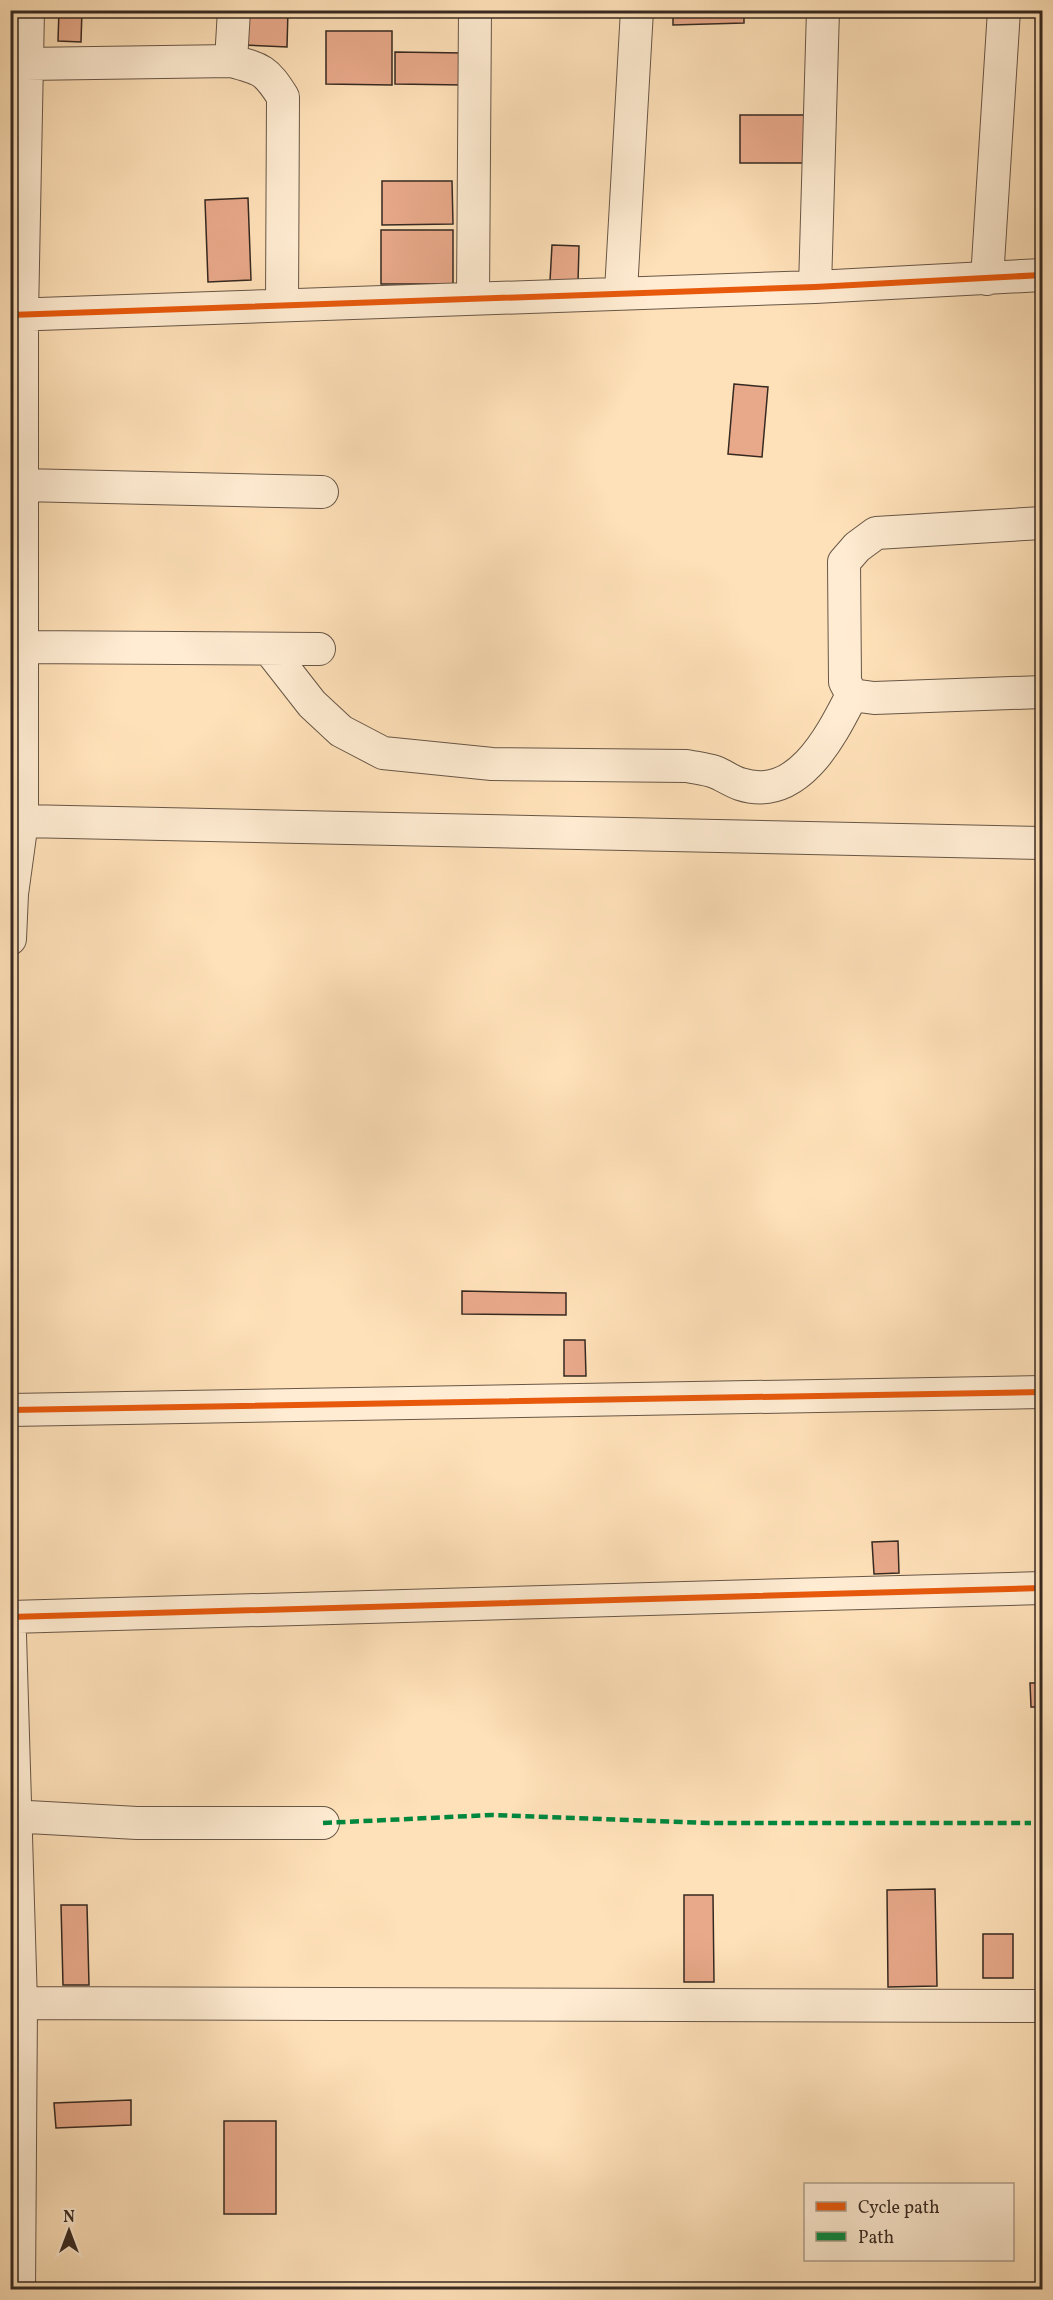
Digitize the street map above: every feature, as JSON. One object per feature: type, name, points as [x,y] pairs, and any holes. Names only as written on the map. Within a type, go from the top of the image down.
[{"type":"street","points":[[10,939],[11,894],[22,821],[16,690],[22,647],[16,315],[28,10]]},
{"type":"street","points":[[231,61],[234,10]]},
{"type":"street","points":[[473,297],[475,10]]},
{"type":"street","points":[[621,291],[637,10]]},
{"type":"street","points":[[815,286],[823,10]]},
{"type":"street","points":[[987,279],[1004,10]]},
{"type":"street","points":[[26,64],[231,61],[254,67],[269,75],[283,97],[282,304]]},
{"type":"street","points":[[16,315],[621,291],[815,286],[1042,275]]},
{"type":"street","points":[[18,498],[322,492]]},
{"type":"street","points":[[852,695],[845,682],[843,562],[857,547],[876,533],[1042,523]]},
{"type":"street","points":[[22,647],[319,649]]},
{"type":"street","points":[[269,649],[312,705],[341,731],[383,753],[492,764],[687,766],[713,771],[741,785],[772,786],[803,771],[830,739],[852,695]]},
{"type":"street","points":[[852,695],[873,698],[1042,692]]},
{"type":"street","points":[[22,821],[1042,843]]},
{"type":"street","points":[[10,1410],[1042,1392]]},
{"type":"street","points":[[10,1617],[1042,1588]]},
{"type":"street","points":[[10,1635],[19,2289]]},
{"type":"street","points":[[13,1816],[136,1822],[323,1822]]},
{"type":"street","points":[[16,2003],[1042,2006]]},
{"type":"building","points":[[59,10],[82,10],[81,42],[58,41]]},
{"type":"building","points":[[243,10],[288,10],[287,47],[242,45]]},
{"type":"building","points":[[673,10],[744,10],[744,23],[673,25]]},
{"type":"building","points":[[854,10],[876,10],[876,14],[854,14]]},
{"type":"building","points":[[326,31],[392,31],[392,85],[326,84]]},
{"type":"building","points":[[395,52],[464,53],[464,85],[395,84]]},
{"type":"building","points":[[740,115],[807,115],[807,163],[740,163]]},
{"type":"building","points":[[382,181],[452,181],[453,224],[382,225]]},
{"type":"building","points":[[248,198],[251,280],[208,282],[205,200]]},
{"type":"building","points":[[381,230],[453,230],[453,284],[381,284]]},
{"type":"building","points":[[552,245],[579,246],[578,282],[550,281]]},
{"type":"building","points":[[734,384],[768,387],[762,457],[728,454]]},
{"type":"building","points":[[462,1291],[566,1293],[566,1315],[462,1314]]},
{"type":"building","points":[[564,1340],[585,1340],[586,1376],[564,1376]]},
{"type":"building","points":[[898,1541],[899,1573],[874,1574],[872,1542]]},
{"type":"building","points":[[1030,1683],[1042,1683],[1042,1707],[1031,1707]]},
{"type":"building","points":[[935,1889],[937,1986],[888,1987],[887,1890]]},
{"type":"building","points":[[684,1895],[713,1895],[714,1982],[684,1982]]},
{"type":"building","points":[[61,1905],[87,1905],[89,1985],[63,1985]]},
{"type":"building","points":[[983,1934],[1013,1934],[1013,1978],[983,1978]]},
{"type":"building","points":[[131,2100],[131,2125],[56,2128],[54,2103]]},
{"type":"building","points":[[224,2121],[276,2121],[276,2214],[224,2214]]},
{"type":"marked path","points":[[323,1823],[492,1815],[709,1823],[1031,1823]]},
{"type":"cycle path","points":[[10,315],[815,287],[1042,275]]},
{"type":"cycle path","points":[[10,1410],[1042,1392]]},
{"type":"cycle path","points":[[10,1617],[1042,1588]]}]
